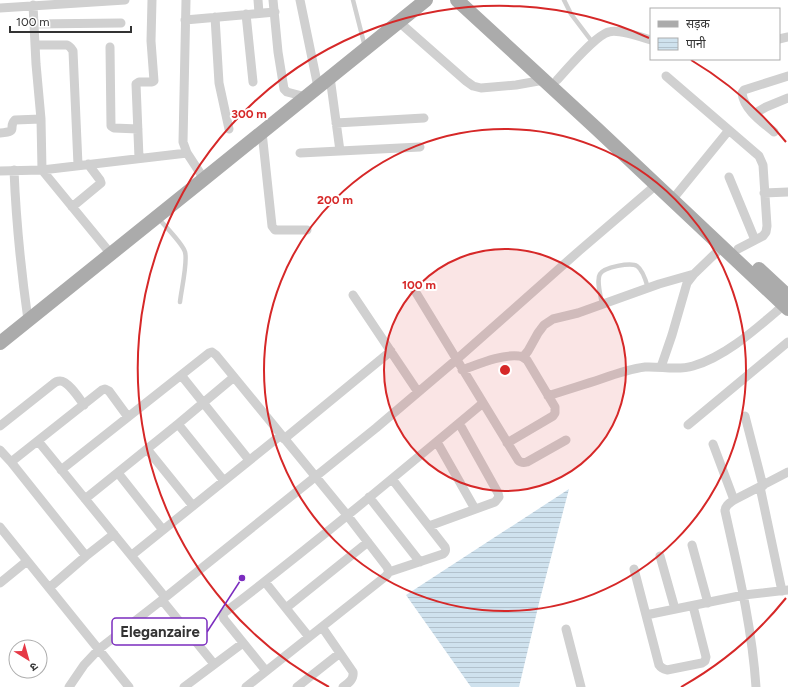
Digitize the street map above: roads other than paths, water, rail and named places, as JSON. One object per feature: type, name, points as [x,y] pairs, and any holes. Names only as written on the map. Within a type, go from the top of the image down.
[{"type":"main road","points":[[0,342],[426,0]]},
{"type":"main road","points":[[457,0],[550,80],[674,196],[738,249],[787,303]]},
{"type":"main road","points":[[470,0],[656,185],[674,196],[722,247],[787,303]]},
{"type":"street","points":[[0,8],[125,0]]},
{"type":"street","points":[[139,158],[136,84],[139,82],[154,81],[151,41],[152,0]]},
{"type":"street","points":[[186,0],[183,142],[187,153],[204,179]]},
{"type":"street","points":[[258,0],[259,13]]},
{"type":"street","points":[[273,0],[278,52],[284,89],[287,92],[306,97]]},
{"type":"street","points":[[300,0],[318,87]]},
{"type":"street","points":[[33,5],[41,119],[42,170],[111,254]]},
{"type":"street","points":[[185,20],[274,12]]},
{"type":"street","points":[[246,14],[252,82]]},
{"type":"street","points":[[216,17],[219,83],[229,129]]},
{"type":"street","points":[[399,22],[466,81],[473,86],[481,88],[550,80],[600,36],[608,32],[617,32],[650,40]]},
{"type":"street","points":[[34,24],[121,23]]},
{"type":"street","points":[[35,45],[67,45],[72,48],[78,165]]},
{"type":"street","points":[[110,47],[112,126],[114,128],[138,129]]},
{"type":"street","points":[[666,76],[762,160],[767,226],[766,232],[763,236],[738,249]]},
{"type":"street","points":[[774,132],[754,114],[744,102],[742,93],[744,90],[788,76]]},
{"type":"street","points":[[330,77],[340,150]]},
{"type":"street","points":[[754,114],[766,107],[788,98]]},
{"type":"street","points":[[336,123],[424,118]]},
{"type":"street","points":[[0,133],[11,131],[12,123],[15,120],[41,119]]},
{"type":"street","points":[[674,196],[729,130]]},
{"type":"street","points":[[262,132],[272,226],[275,230],[307,230]]},
{"type":"street","points":[[300,154],[340,150],[420,147]]},
{"type":"street","points":[[0,171],[42,170],[187,153]]},
{"type":"street","points":[[72,207],[100,183],[100,180],[88,164]]},
{"type":"street","points":[[14,170],[15,205],[21,273],[28,320]]},
{"type":"street","points":[[729,177],[755,240]]},
{"type":"street","points":[[69,687],[84,665],[99,649],[164,599],[418,392],[656,185]]},
{"type":"street","points":[[764,193],[788,192]]},
{"type":"street","points":[[661,367],[687,283],[694,274],[722,247]]},
{"type":"street","points":[[523,357],[544,324],[553,319],[578,313],[676,278],[694,274]]},
{"type":"street","points":[[415,291],[462,370],[521,463],[524,463],[566,440]]},
{"type":"street","points":[[353,295],[418,392]]},
{"type":"street","points":[[548,396],[628,370],[645,367],[677,368],[693,366],[728,349],[750,334],[787,303]]},
{"type":"street","points":[[688,425],[788,342]]},
{"type":"street","points":[[132,555],[249,460],[282,437],[391,351]]},
{"type":"street","points":[[61,470],[212,352],[216,354],[368,542],[387,567],[389,572]]},
{"type":"street","points":[[462,370],[496,358],[519,356],[527,360],[556,410],[553,416],[507,443]]},
{"type":"street","points":[[181,375],[249,460]]},
{"type":"street","points":[[85,499],[234,377]]},
{"type":"street","points":[[0,426],[58,381],[64,382],[68,385],[84,404]]},
{"type":"street","points":[[11,462],[105,389],[109,391],[128,417]]},
{"type":"street","points":[[266,671],[224,619],[224,613],[347,516],[483,403]]},
{"type":"street","points":[[646,615],[744,595],[785,591],[745,416]]},
{"type":"street","points":[[429,526],[495,502],[499,497],[459,423]]},
{"type":"street","points":[[178,424],[224,481]]},
{"type":"street","points":[[38,441],[132,555],[214,664]]},
{"type":"street","points":[[437,442],[476,509]]},
{"type":"street","points":[[713,444],[734,500]]},
{"type":"street","points":[[147,449],[193,506]]},
{"type":"street","points":[[0,450],[86,556]]},
{"type":"street","points":[[756,687],[744,595],[725,507],[734,500],[788,472]]},
{"type":"street","points":[[118,473],[163,530]]},
{"type":"street","points":[[246,687],[386,576],[389,572],[443,554],[446,550],[392,479]]},
{"type":"street","points":[[369,497],[420,562]]},
{"type":"street","points":[[0,527],[130,687]]},
{"type":"street","points":[[49,588],[114,534]]},
{"type":"street","points":[[286,608],[368,542]]},
{"type":"street","points":[[692,545],[708,603]]},
{"type":"street","points":[[660,556],[674,609]]},
{"type":"street","points":[[0,583],[27,561]]},
{"type":"street","points":[[634,569],[661,668],[667,670],[702,663],[705,661],[706,657],[693,606]]},
{"type":"street","points":[[265,582],[310,637]]},
{"type":"street","points":[[322,627],[353,672],[352,680],[343,687]]},
{"type":"street","points":[[566,629],[581,687]]},
{"type":"street","points":[[184,687],[243,642]]},
{"type":"street","points":[[297,687],[340,653]]},
{"type":"lane","points":[[353,0],[366,49]]},
{"type":"lane","points":[[564,0],[571,14],[593,43]]},
{"type":"lane","points":[[157,217],[185,252],[185,265],[180,302]]},
{"type":"lane","points":[[602,304],[598,280],[603,270],[608,268],[629,264],[639,267],[648,288]]},
{"type":"water","points":[[569,489],[519,687],[471,687],[406,595]]},
{"type":"place","name":"Eleganzaire","points":[[242,578]]}]
